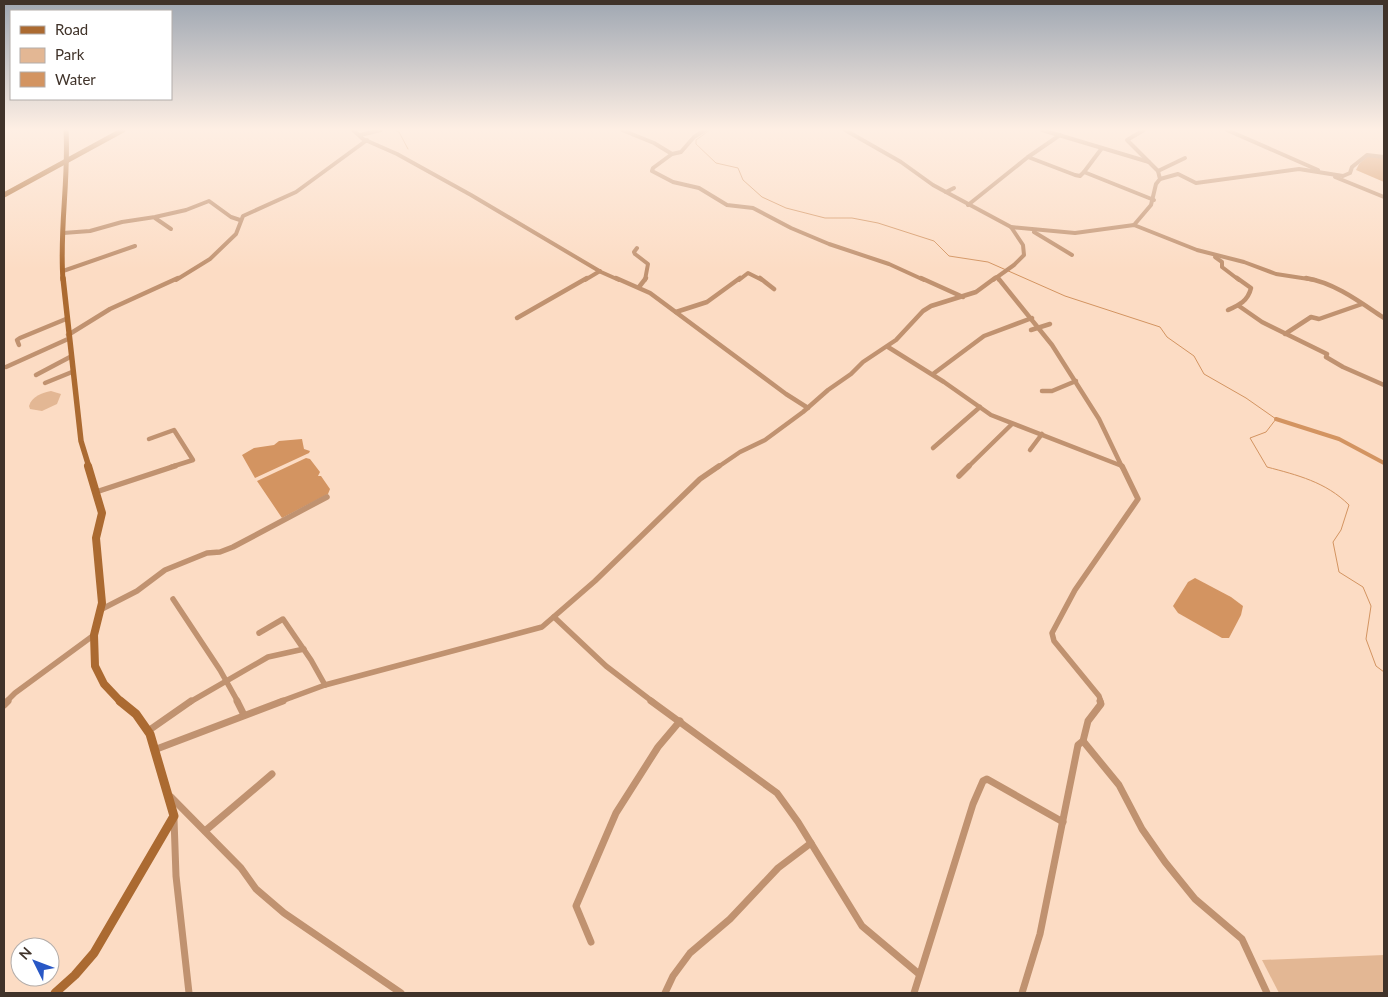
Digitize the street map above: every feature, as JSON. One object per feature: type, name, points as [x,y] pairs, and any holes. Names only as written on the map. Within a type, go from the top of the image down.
[{"type":"street","points":[[4,195],[38,177]]},
{"type":"street","points":[[67,177],[62,252],[66,319],[81,441],[102,513],[96,538],[102,596],[94,635],[95,666],[104,684],[121,702],[136,714],[148,731],[170,797],[174,816],[176,876],[189,993]]},
{"type":"street","points":[[6,367],[68,337],[110,310],[170,283],[210,260],[236,234],[243,216],[296,192],[317,177]]},
{"type":"street","points":[[438,177],[600,271],[639,287],[808,408]]},
{"type":"street","points":[[662,177],[673,182],[700,188],[727,205],[753,208],[791,228],[829,244],[888,264],[963,297]]},
{"type":"street","points":[[921,177],[1011,227],[1075,233],[1134,225],[1212,254],[1244,262],[1276,274],[1317,280],[1341,290],[1384,318]]},
{"type":"street","points":[[968,204],[1003,177]]},
{"type":"street","points":[[1095,177],[1154,200]]},
{"type":"street","points":[[1134,225],[1154,200],[1155,187],[1160,179],[1169,177]]},
{"type":"street","points":[[1183,177],[1196,183],[1244,177]]},
{"type":"street","points":[[1333,177],[1384,197]]},
{"type":"street","points":[[946,192],[954,188]]},
{"type":"street","points":[[63,233],[90,231],[122,222],[155,217],[186,210],[209,201],[234,220],[240,220]]},
{"type":"street","points":[[155,217],[171,228]]},
{"type":"street","points":[[154,751],[325,685],[542,627],[595,581],[700,479],[740,452],[765,440],[808,408],[828,390],[851,374],[863,362],[888,347],[923,311],[931,306],[963,297],[983,287],[1024,255],[1023,245],[1011,227]]},
{"type":"street","points":[[1031,230],[1072,254]]},
{"type":"street","points":[[63,271],[135,246]]},
{"type":"street","points":[[637,248],[634,252],[635,254],[648,264],[649,267],[647,279],[639,287]]},
{"type":"street","points":[[1212,254],[1222,262],[1222,267],[1225,270],[1251,288],[1250,295],[1239,306],[1228,310]]},
{"type":"street","points":[[517,318],[600,271]]},
{"type":"street","points":[[675,312],[707,302],[748,273],[757,276],[774,289]]},
{"type":"street","points":[[998,277],[1039,327],[1076,381],[1099,419],[1138,500],[1074,590],[1052,632],[1054,641],[1099,696],[1101,704],[1092,714],[1084,728],[1083,741],[1119,785],[1142,829],[1195,899],[1242,939],[1267,993]]},
{"type":"street","points":[[1285,334],[1310,317],[1319,318],[1362,304]]},
{"type":"street","points":[[1239,306],[1262,322],[1327,354],[1326,357],[1343,367],[1384,385]]},
{"type":"street","points":[[933,374],[984,336],[1032,318]]},
{"type":"street","points":[[19,345],[17,340],[20,338],[66,319]]},
{"type":"street","points":[[1031,330],[1050,324]]},
{"type":"street","points":[[888,347],[933,374],[991,415],[1122,466]]},
{"type":"street","points":[[36,375],[70,357]]},
{"type":"street","points":[[45,383],[72,372]]},
{"type":"street","points":[[1042,391],[1052,391],[1076,381]]},
{"type":"street","points":[[933,448],[980,406]]},
{"type":"street","points":[[959,476],[1012,424]]},
{"type":"street","points":[[96,492],[193,460],[174,430],[149,439]]},
{"type":"street","points":[[1030,450],[1042,434]]},
{"type":"street","points":[[100,610],[137,591],[165,570],[207,553],[220,552],[233,547],[327,497]]},
{"type":"street","points":[[173,599],[196,637],[227,680],[244,715]]},
{"type":"street","points":[[554,616],[606,666],[777,793],[862,926],[919,974]]},
{"type":"street","points":[[259,633],[283,619],[304,649],[325,685]]},
{"type":"street","points":[[4,705],[15,693],[94,635]]},
{"type":"street","points":[[148,731],[268,656],[304,649]]},
{"type":"street","points":[[591,942],[576,906],[616,813],[658,747],[680,721]]},
{"type":"street","points":[[1022,993],[1040,934],[1078,745],[1083,741]]},
{"type":"street","points":[[205,831],[272,774]]},
{"type":"street","points":[[914,993],[983,781],[987,779],[1063,822]]},
{"type":"street","points":[[170,797],[241,868],[256,889],[284,913],[401,993]]},
{"type":"street","points":[[55,993],[75,975],[94,953],[174,816]]},
{"type":"street","points":[[665,993],[673,976],[690,953],[730,919],[778,868],[811,844]]},
{"type":"green space","points":[[51,391],[61,394],[57,404],[42,411],[30,409],[30,403],[35,397]]},
{"type":"green space","points":[[1384,955],[1384,993],[1279,993],[1262,960]]},
{"type":"water","points":[[1371,177],[1384,177],[1384,182]]},
{"type":"water","points":[[302,439],[304,449],[310,451],[309,453],[255,478],[242,455],[254,448],[274,445],[279,441]]},
{"type":"water","points":[[306,458],[310,459],[320,472],[318,476],[321,476],[330,489],[328,494],[282,518],[257,481]]},
{"type":"water","points":[[1195,578],[1231,597],[1243,606],[1241,615],[1229,638],[1222,638],[1178,613],[1173,606],[1188,582]]},
{"type":"waterway","points":[[742,177],[762,197],[786,208],[825,218],[852,218],[878,223],[934,241],[949,256],[988,262],[1065,296],[1160,327],[1167,337],[1194,356],[1204,374],[1246,398],[1276,419],[1266,432],[1250,438],[1267,467],[1311,480],[1331,490],[1349,505],[1341,530],[1333,542],[1339,572],[1363,587],[1371,606],[1366,639],[1376,666],[1384,672]]},
{"type":"waterway","points":[[1276,419],[1339,439],[1384,463]]}]
